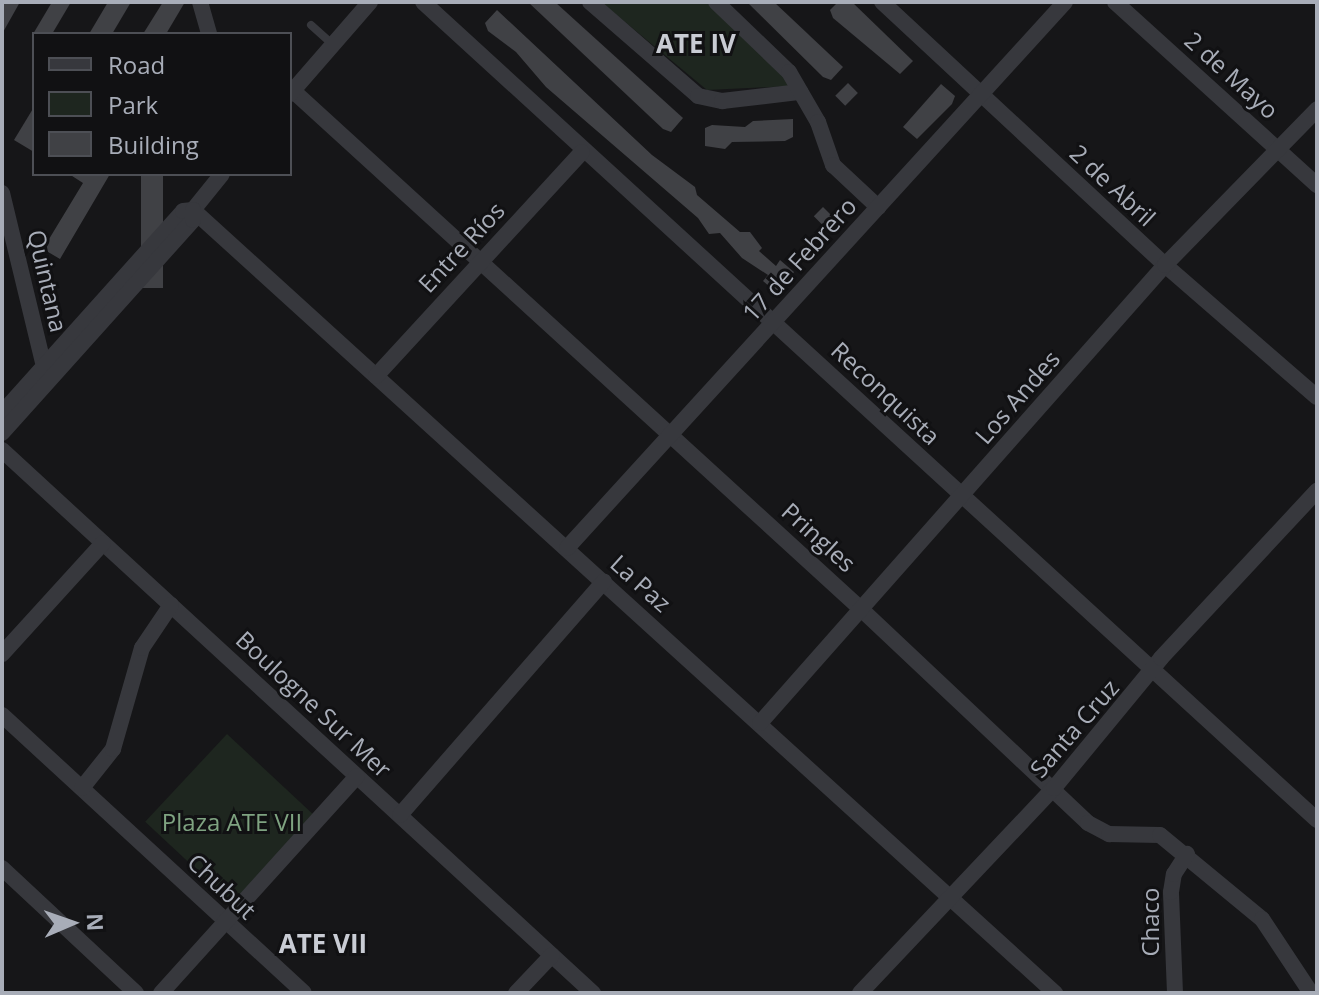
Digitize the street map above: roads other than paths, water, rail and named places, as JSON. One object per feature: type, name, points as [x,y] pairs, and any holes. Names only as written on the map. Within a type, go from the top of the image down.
[{"type":"street","points":[[292,90],[370,2]]},
{"type":"street","name":"Reconquista","points":[[423,2],[582,152],[774,323],[1317,820]]},
{"type":"street","points":[[590,2],[698,96],[722,101],[800,92]]},
{"type":"street","points":[[716,2],[789,72],[833,165],[878,207]]},
{"type":"street","name":"2 de Abril","points":[[882,2],[1165,265],[1317,397]]},
{"type":"street","name":"17 de Febrero","points":[[567,548],[983,96],[1065,2]]},
{"type":"street","name":"2 de Mayo","points":[[1115,2],[1317,185]]},
{"type":"street","points":[[205,18],[222,32]]},
{"type":"street","name":"Pringles","points":[[292,92],[672,435],[1097,830],[1160,835],[1187,854],[1274,932],[1292,971],[1311,993]]},
{"type":"street","name":"Los Andes","points":[[760,723],[1165,265],[1317,109]]},
{"type":"street","name":"Entre Ríos","points":[[376,376],[582,152]]},
{"type":"street","points":[[2,413],[46,373],[193,220],[193,210],[220,176]]},
{"type":"street","name":"Quintana","points":[[2,193],[5,221],[46,373]]},
{"type":"street","name":"La Paz","points":[[193,210],[1055,993]]},
{"type":"street","points":[[2,433],[46,373]]},
{"type":"street","name":"Boulogne Sur Mer","points":[[2,450],[593,993]]},
{"type":"street","name":"Santa Cruz","points":[[860,993],[1054,788],[1154,672],[1161,658],[1317,491]]},
{"type":"street","points":[[2,654],[103,543]]},
{"type":"street","points":[[400,815],[604,581]]},
{"type":"street","points":[[82,788],[122,730],[142,648],[171,605]]},
{"type":"street","name":"Chubut","points":[[2,715],[304,993]]},
{"type":"street","points":[[161,993],[357,776]]},
{"type":"street","name":"Chaco","points":[[1175,993],[1171,892],[1174,874],[1187,854]]},
{"type":"street","points":[[2,868],[136,993]]},
{"type":"street","points":[[516,993],[552,955]]},
{"type":"lane","points":[[311,25],[333,45]]},
{"type":"district","name":"ATE IV","points":[[696,44]]},
{"type":"district","name":"ATE VII","points":[[323,944]]},
{"type":"park label","name":"Plaza ATE VII","points":[[232,822]]}]
